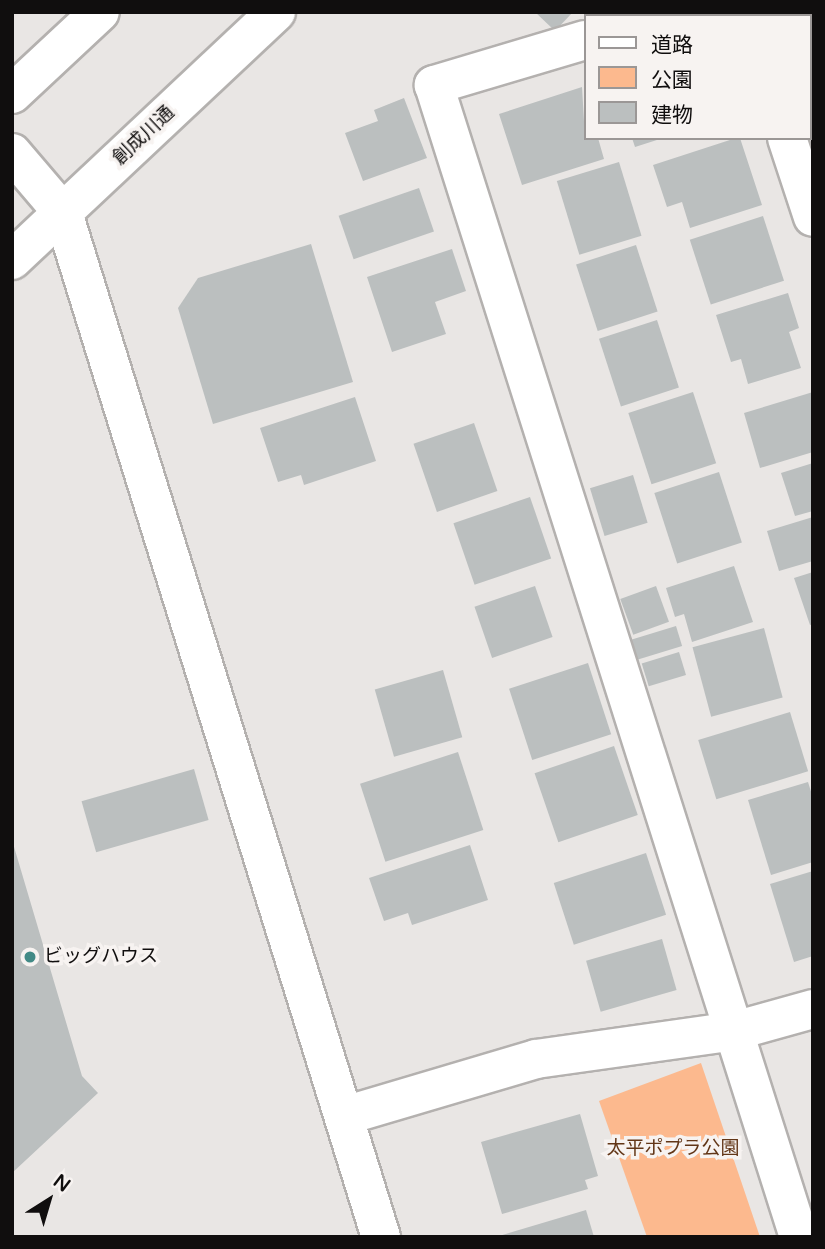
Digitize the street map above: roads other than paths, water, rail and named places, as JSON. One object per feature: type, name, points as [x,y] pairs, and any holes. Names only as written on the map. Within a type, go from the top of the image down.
[{"type":"main road","points":[[12,94],[100,12]]},
{"type":"main road","name":"創成川通","points":[[12,260],[276,12]]},
{"type":"main road","points":[[584,40],[434,85],[799,1237]]},
{"type":"main road","points":[[788,140],[813,217]]},
{"type":"main road","points":[[12,153],[63,213],[382,1237]]},
{"type":"main road","points":[[344,1116],[536,1059],[734,1031],[813,1009]]},
{"type":"place","name":"ビッグハウス","points":[[30,957]]},
{"type":"park label","name":"太平ポプラ公園","points":[[673,1149]]}]
